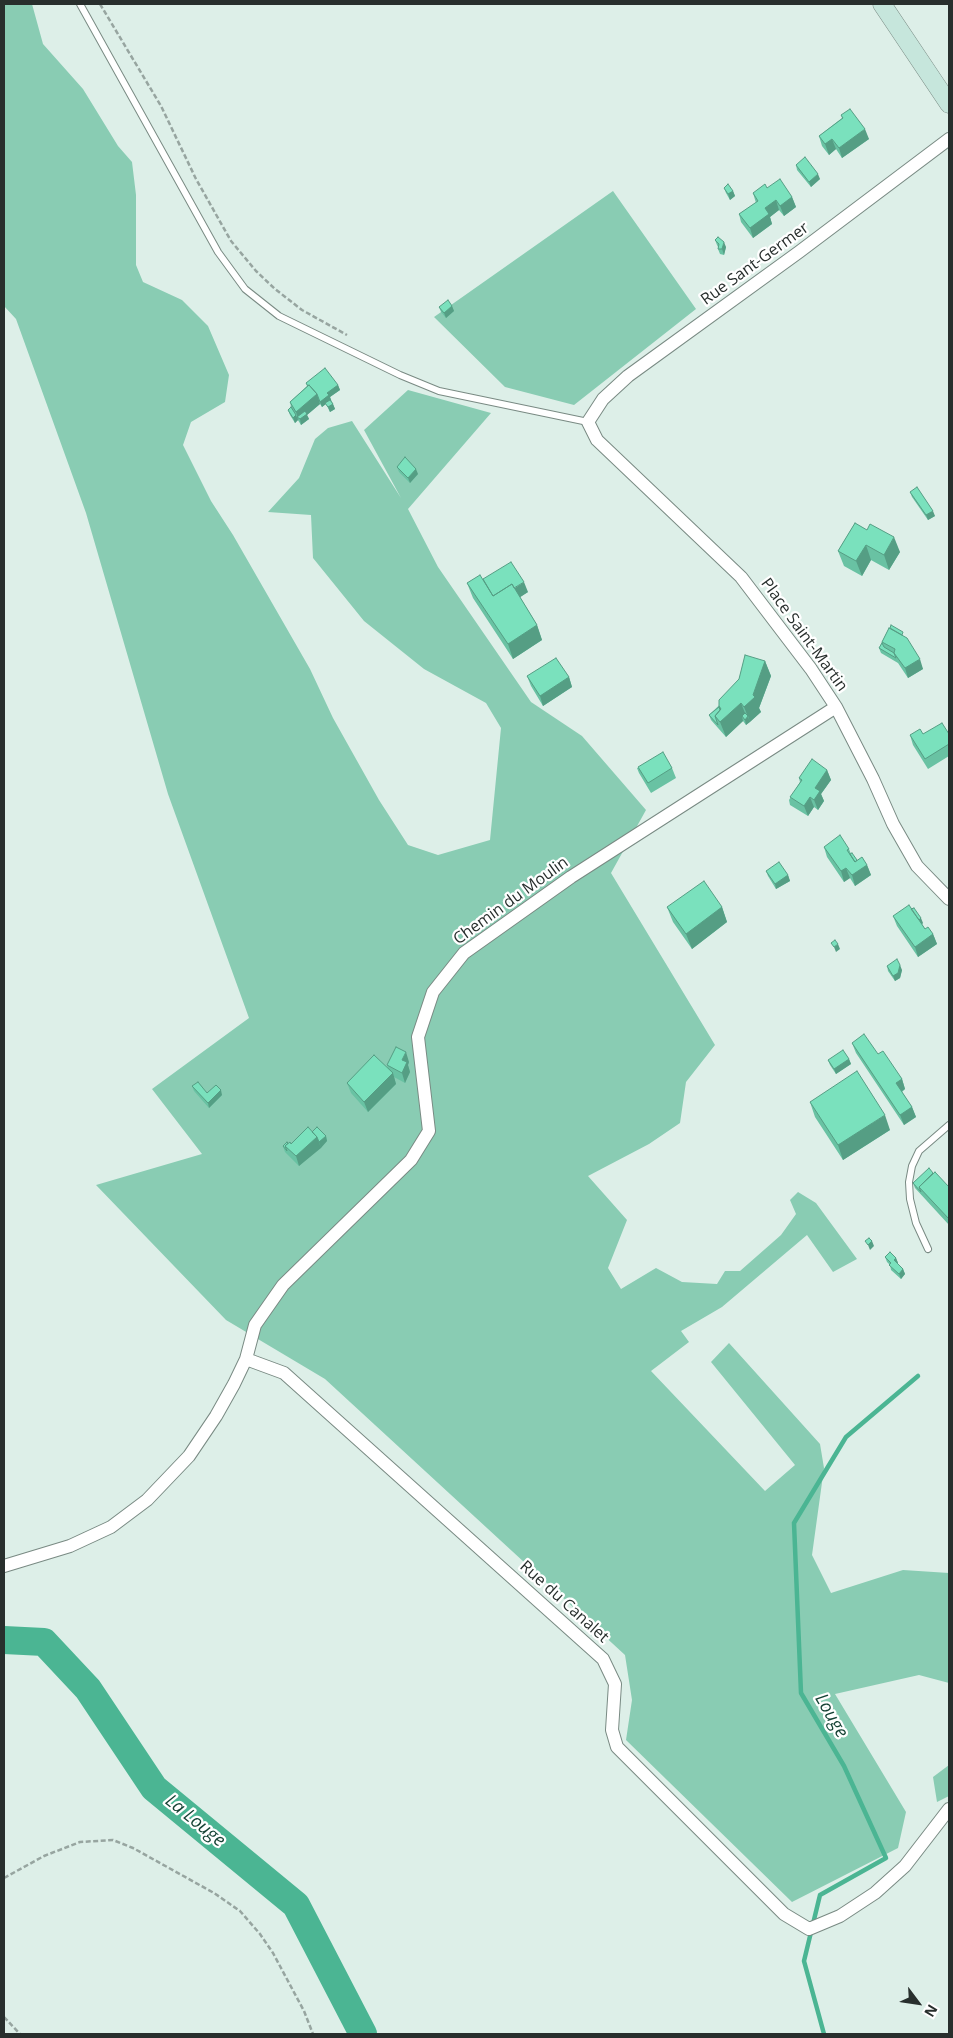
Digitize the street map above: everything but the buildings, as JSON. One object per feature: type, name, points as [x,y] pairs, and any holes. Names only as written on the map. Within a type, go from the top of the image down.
[{"type":"street","points":[[882,4],[949,104]]},
{"type":"street","name":"Rue Sant-Germer","points":[[588,422],[603,399],[628,376],[949,139]]},
{"type":"street","name":"Place Saint-Martin","points":[[588,422],[597,440],[741,577],[811,669],[836,707],[873,779],[893,824],[916,866],[949,899]]},
{"type":"street","name":"Chemin du Moulin","points":[[4,1566],[78,1542],[111,1527],[147,1500],[189,1456],[216,1416],[246,1359],[255,1326],[284,1285],[411,1160],[429,1131],[418,1037],[433,992],[464,953],[571,877],[836,707]]},
{"type":"street","name":"Rue du Canalet","points":[[246,1359],[284,1373],[603,1658],[615,1684],[612,1730],[617,1747],[784,1914],[810,1929],[840,1916],[875,1893],[905,1866],[949,1809]]},
{"type":"lane","points":[[80,4],[218,252],[245,289],[278,316],[439,391],[588,422]]},
{"type":"lane","points":[[928,1249],[916,1223],[910,1199],[909,1182],[912,1166],[919,1151],[949,1125]]},
{"type":"path","points":[[100,4],[161,106],[196,179],[231,241],[275,290],[302,310],[352,338]]},
{"type":"path","points":[[4,1878],[44,1856],[80,1842],[113,1840],[133,1848],[220,1897],[240,1911],[260,1934],[273,1953],[300,2003],[313,2034]]},
{"type":"path","points":[[4,2017],[20,2034]]},
{"type":"green space","points":[[4,4],[32,4],[43,44],[83,89],[118,146],[132,162],[136,195],[136,265],[143,282],[182,300],[208,326],[229,375],[225,402],[191,422],[183,445],[211,501],[233,535],[310,669],[333,718],[379,800],[408,845],[438,855],[490,840],[501,728],[486,703],[424,669],[364,621],[313,558],[311,515],[268,512],[299,478],[315,439],[328,428],[352,421],[401,498],[364,430],[408,390],[491,413],[408,509],[438,567],[531,702],[582,736],[646,810],[611,873],[715,1045],[686,1082],[680,1123],[649,1144],[588,1176],[627,1220],[608,1268],[621,1289],[656,1268],[682,1282],[717,1284],[725,1271],[740,1271],[781,1235],[796,1214],[790,1200],[798,1192],[816,1203],[857,1259],[833,1272],[807,1235],[722,1307],[681,1331],[689,1342],[651,1371],[765,1491],[795,1465],[711,1362],[729,1343],[820,1444],[824,1468],[812,1555],[831,1593],[903,1570],[949,1573],[949,1683],[919,1675],[835,1694],[906,1812],[898,1848],[792,1902],[626,1740],[632,1700],[625,1655],[325,1379],[226,1320],[96,1185],[202,1154],[152,1089],[249,1018],[168,794],[86,513],[16,319],[4,306]]},
{"type":"green space","points":[[613,191],[696,309],[574,405],[505,387],[434,317]]},
{"type":"green space","points":[[949,1765],[949,1796],[937,1802],[933,1777]]},
{"type":"waterway","name":"Louge","points":[[824,2034],[804,1961],[820,1895],[886,1858],[844,1766],[801,1693],[794,1523],[846,1437],[918,1376]]},
{"type":"waterway","name":"La Louge","points":[[4,1640],[44,1642],[88,1689],[154,1788],[296,1905],[363,2034]]}]
